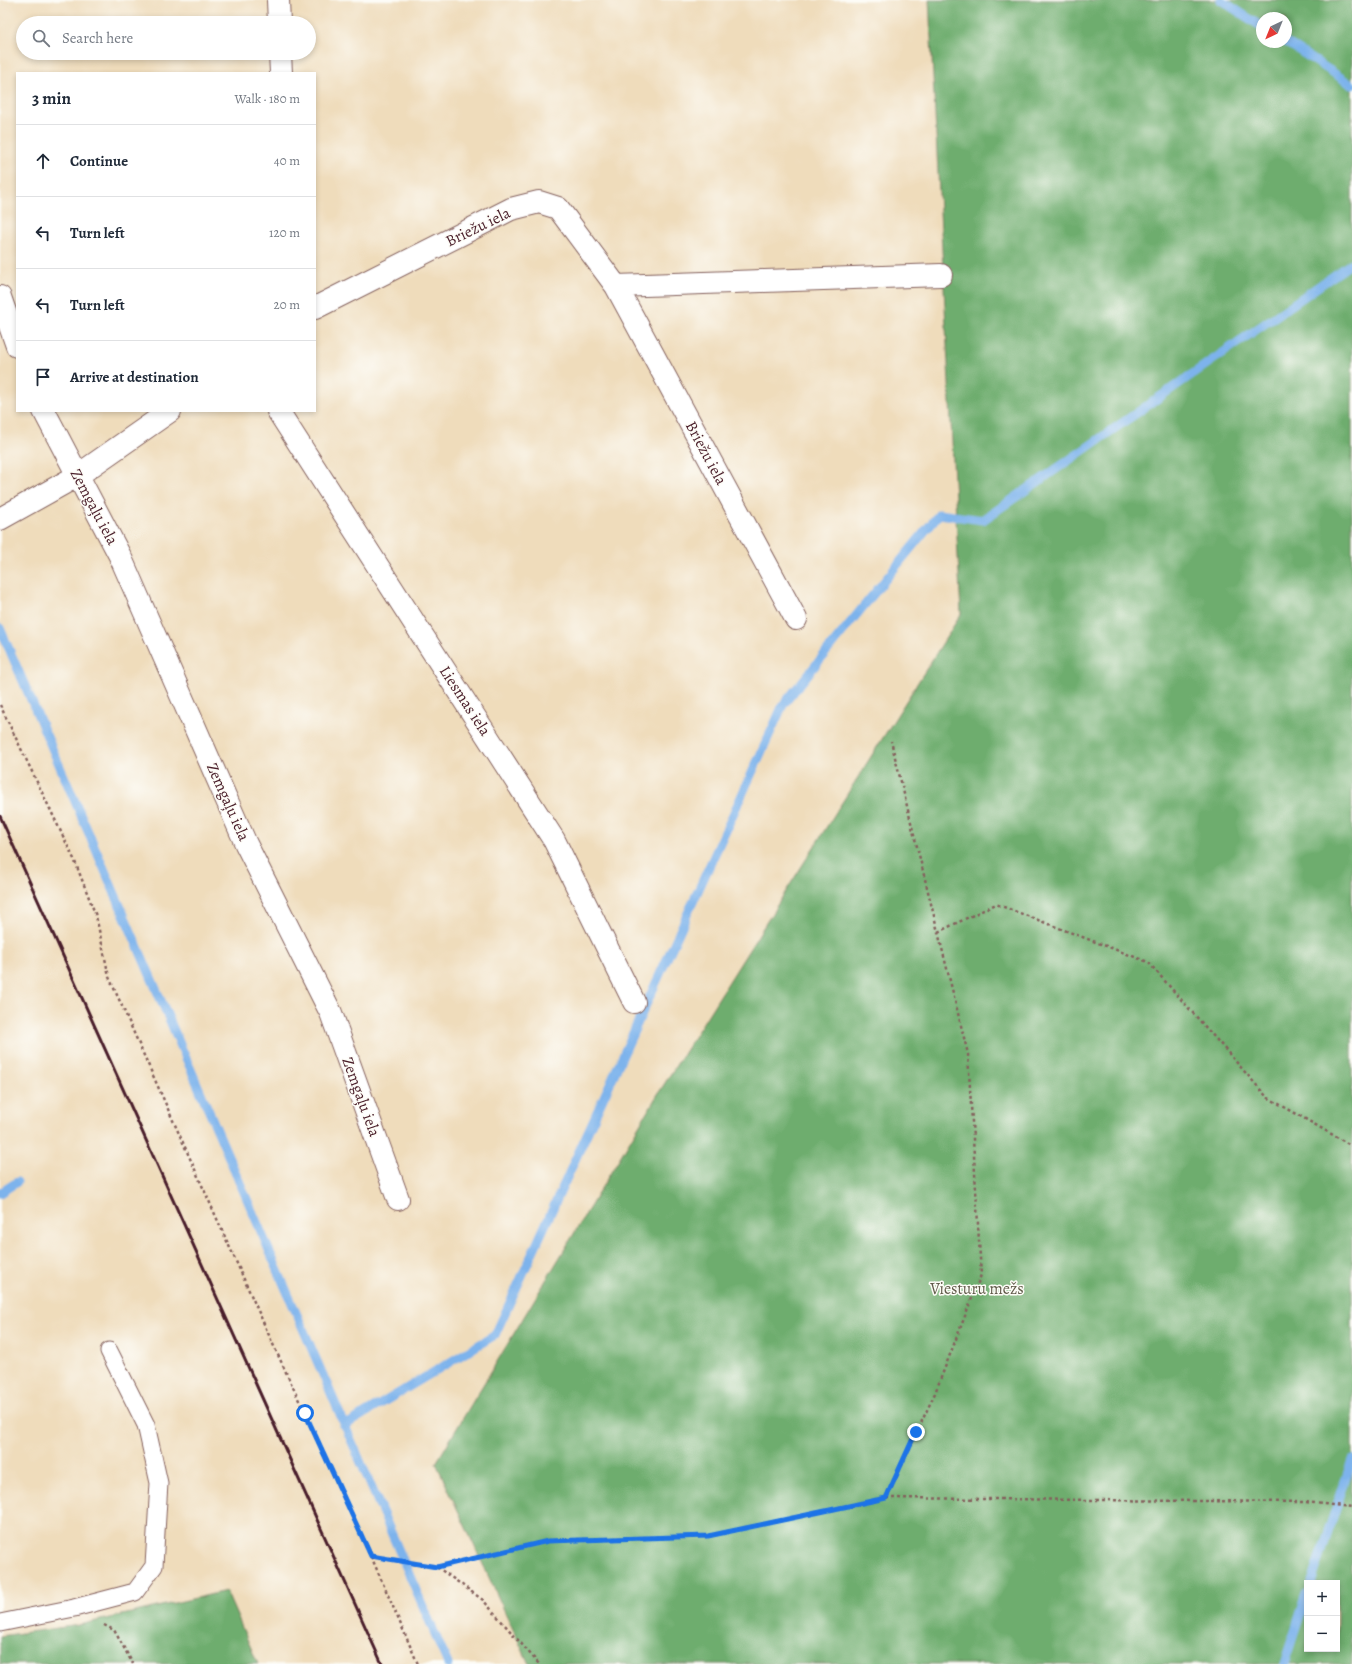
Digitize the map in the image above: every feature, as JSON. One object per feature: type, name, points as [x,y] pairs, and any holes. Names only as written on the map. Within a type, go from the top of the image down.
[{"type":"street","points":[[278,0],[279,16]]},
{"type":"street","points":[[280,60],[281,72]]},
{"type":"street","name":"Briežu iela","points":[[316,307],[511,209],[539,202],[558,208],[616,286],[796,619]]},
{"type":"street","points":[[616,286],[941,275]]},
{"type":"street","points":[[0,297],[16,343]]},
{"type":"street","name":"Zemgaļu iela","points":[[45,412],[120,556],[246,844],[331,1013],[398,1199]]},
{"type":"street","points":[[0,519],[77,476],[169,412]]},
{"type":"street","name":"Liesmas iela","points":[[279,412],[554,840],[634,1002]]},
{"type":"lane","points":[[0,1623],[74,1608],[135,1592],[154,1566],[159,1483],[146,1425],[109,1351]]},
{"type":"path","points":[[0,704],[74,859],[96,916],[109,977],[272,1342],[371,1556],[418,1664]]},
{"type":"path","points":[[886,1498],[935,1393],[981,1275],[968,1054],[891,741]]},
{"type":"path","points":[[938,932],[996,904],[1148,962],[1267,1097],[1352,1146]]},
{"type":"path","points":[[371,1556],[437,1567],[548,1541],[708,1536],[886,1498],[1305,1502],[1352,1507]]},
{"type":"path","points":[[437,1567],[483,1600],[539,1664]]},
{"type":"path","points":[[74,1608],[114,1630],[133,1664]]},
{"type":"green space","name":"Viesturu mežs","points":[[929,0],[1352,0],[1352,1664],[529,1664],[436,1463],[658,1094],[961,614]]},
{"type":"green space","points":[[226,1591],[258,1664],[0,1664],[0,1636],[79,1625]]},
{"type":"waterway","points":[[1221,0],[1256,23]]},
{"type":"waterway","points":[[1292,46],[1352,85]]},
{"type":"waterway","points":[[344,1426],[495,1335],[783,705],[939,514],[983,520],[1352,263]]},
{"type":"waterway","points":[[0,628],[448,1664]]},
{"type":"waterway","points":[[0,1193],[17,1182]]},
{"type":"waterway","points":[[1312,1580],[1352,1460]]},
{"type":"waterway","points":[[1284,1664],[1304,1603]]},
{"type":"railway","points":[[0,816],[382,1664]]},
{"type":"route","points":[[305,1413],[371,1556],[437,1567],[548,1541],[708,1536],[886,1498],[916,1432]]}]
